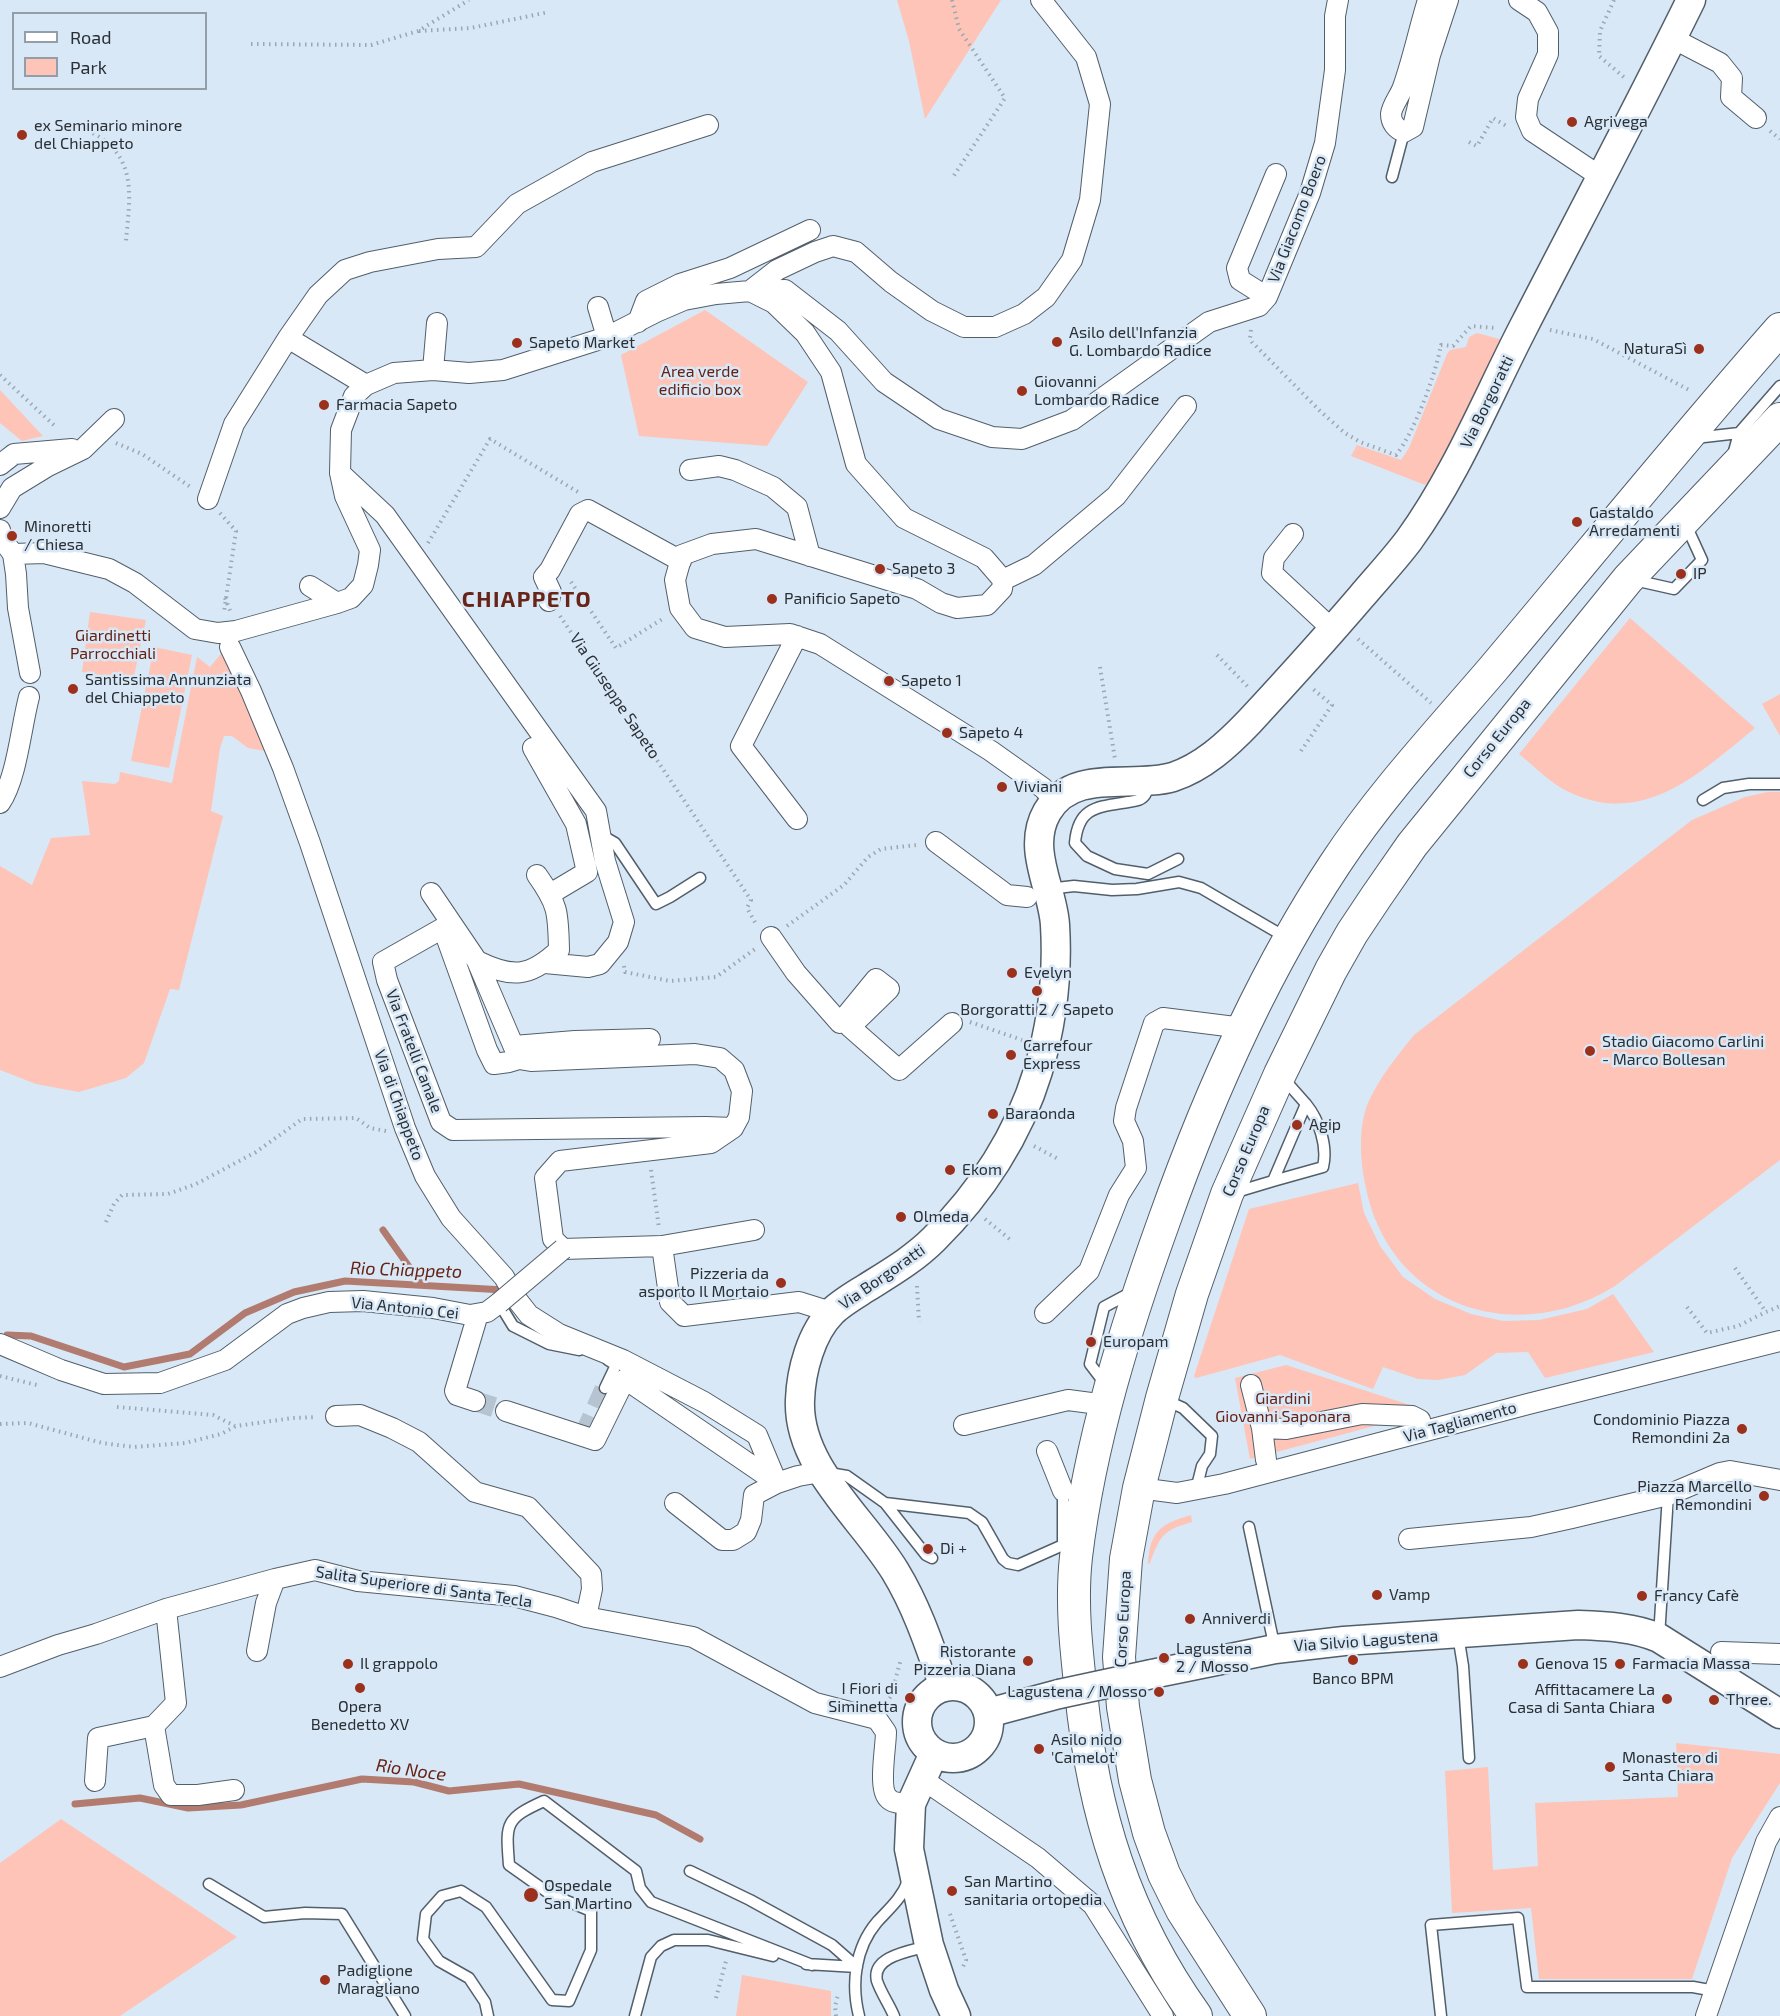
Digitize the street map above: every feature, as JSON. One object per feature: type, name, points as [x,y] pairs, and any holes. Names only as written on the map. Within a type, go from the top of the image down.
[{"type":"main road","points":[[1196,2016],[1139,1921],[1125,1891],[1112,1850],[1098,1799],[1083,1717],[1074,1628],[1075,1492],[1108,1398],[1141,1284],[1207,1106],[1243,1028],[1290,939],[1335,864],[1430,739],[1491,671],[1713,404],[1780,328]]},
{"type":"main road","name":"Corso Europa","points":[[1250,2016],[1182,1910],[1164,1874],[1149,1833],[1135,1780],[1123,1707],[1119,1657],[1126,1560],[1139,1488],[1192,1294],[1227,1194],[1304,1023],[1346,942],[1412,844],[1628,579],[1780,419]]},
{"type":"street","points":[[750,291],[777,270],[815,252],[834,246],[856,252],[891,282],[932,311],[964,327],[995,327],[1024,314],[1046,297],[1072,260],[1090,200],[1100,104],[1086,57],[1041,0]]},
{"type":"street","name":"Via Giacomo Boero","points":[[1263,302],[1310,193],[1325,143],[1335,70],[1335,16],[1338,0]]},
{"type":"street","points":[[1428,0],[1408,70],[1391,112],[1392,122],[1404,132],[1413,127],[1430,55],[1448,0]]},
{"type":"street","points":[[1519,0],[1537,12],[1548,32],[1548,54],[1528,99],[1526,117],[1532,131],[1604,160]]},
{"type":"street","name":"Via Borgoratti","points":[[944,1687],[928,1639],[900,1578],[869,1532],[811,1456],[804,1435],[800,1393],[814,1341],[831,1312],[909,1260],[933,1240],[962,1210],[993,1168],[1026,1104],[1038,1071],[1052,1012],[1056,963],[1052,905],[1037,893],[1041,871],[1041,828],[1047,813],[1066,793],[1079,786],[1172,777],[1212,756],[1345,634],[1450,476],[1604,160],[1672,38],[1690,0]]},
{"type":"street","points":[[1672,38],[1720,63],[1732,78],[1731,96],[1756,118]]},
{"type":"street","points":[[208,499],[234,424],[318,295],[345,270],[370,262],[438,249],[476,247],[517,204],[592,162],[708,126]]},
{"type":"street","points":[[13,554],[44,553],[109,569],[135,583],[195,629],[218,633],[236,631],[337,603],[351,597],[363,585],[370,550],[345,496],[340,473],[341,430],[354,396],[366,385],[394,374],[433,370],[469,374],[503,369],[607,337],[684,300],[716,294],[785,290],[838,331],[884,382],[939,419],[992,436],[1022,439],[1072,420],[1209,322],[1263,302],[1240,280],[1237,268],[1276,174]]},
{"type":"street","points":[[638,322],[646,301],[680,284],[730,268],[810,230]]},
{"type":"street","points":[[750,291],[774,303],[805,333],[831,372],[856,464],[904,518],[984,558],[1003,580],[1002,589],[987,605],[957,608],[941,603],[917,589],[756,539],[712,544],[682,555],[675,580],[680,609],[694,628],[724,637],[789,634],[820,644],[991,751],[1043,788],[1056,802]]},
{"type":"street","points":[[598,307],[607,337]]},
{"type":"street","points":[[433,370],[437,323]]},
{"type":"street","points":[[288,338],[366,385]]},
{"type":"street","points":[[1003,580],[1034,566],[1116,496],[1186,406]]},
{"type":"street","points":[[0,508],[12,488],[48,466],[83,449],[114,419]]},
{"type":"street","points":[[0,465],[14,454],[83,449]]},
{"type":"street","points":[[690,470],[719,466],[735,470],[773,487],[797,507],[810,556]]},
{"type":"street","points":[[340,473],[385,515],[596,811],[605,861],[624,922],[618,942],[600,964],[588,967],[545,963]]},
{"type":"street","points":[[549,601],[551,592],[543,578],[550,570],[580,514],[588,510],[681,561]]},
{"type":"street","points":[[0,530],[2,538],[13,554],[18,608],[30,673]]},
{"type":"street","points":[[1293,534],[1274,558],[1272,573],[1345,634]]},
{"type":"street","points":[[310,586],[337,603]]},
{"type":"street","points":[[797,636],[741,746],[797,819]]},
{"type":"street","name":"Via di Chiappeto","points":[[230,647],[251,691],[295,800],[405,1128],[425,1176],[451,1218],[504,1277],[508,1302],[559,1334],[623,1360],[704,1402],[757,1435],[777,1483]]},
{"type":"street","points":[[0,803],[6,795],[29,697]]},
{"type":"street","points":[[532,748],[576,824],[587,872],[550,894]]},
{"type":"street","points":[[936,842],[1007,895],[1037,893]]},
{"type":"street","points":[[477,961],[497,970],[518,974],[545,963],[559,950],[558,914],[550,894],[537,875]]},
{"type":"street","points":[[431,893],[477,961],[517,1052]]},
{"type":"street","name":"Via Fratelli Canale","points":[[517,1052],[531,1061],[695,1054],[720,1058],[734,1070],[742,1091],[739,1117],[733,1128],[453,1130],[441,1122],[387,980],[383,962],[443,928],[494,1064],[509,1062],[517,1052],[575,1041],[650,1039]]},
{"type":"street","points":[[766,935],[840,1023],[876,979],[889,989],[850,1027],[899,1070],[951,1023]]},
{"type":"street","points":[[1044,1313],[1089,1271],[1119,1195],[1136,1168],[1133,1141],[1124,1121],[1154,1023],[1163,1018],[1243,1028]]},
{"type":"street","points":[[733,1128],[711,1143],[560,1161],[545,1178],[553,1239],[563,1250],[662,1246],[754,1230]]},
{"type":"street","points":[[662,1246],[670,1302],[684,1316],[799,1302],[831,1312]]},
{"type":"street","name":"Via Antonio Cei","points":[[0,1344],[61,1371],[104,1384],[160,1383],[225,1360],[287,1314],[329,1302],[363,1301],[433,1308],[462,1315],[487,1312],[508,1302],[563,1250]]},
{"type":"street","name":"Via Antonio Cei","points":[[475,1401],[457,1395],[455,1391],[478,1314]]},
{"type":"street","name":"Via Tagliamento","points":[[1139,1488],[1177,1493],[1196,1490],[1780,1341]]},
{"type":"street","points":[[506,1411],[589,1438],[625,1379],[777,1483]]},
{"type":"street","points":[[1251,1385],[1262,1428],[1266,1460]]},
{"type":"street","points":[[965,1418],[1027,1410],[1068,1400],[1108,1398]]},
{"type":"street","points":[[1262,1428],[1286,1429],[1362,1414],[1412,1416],[1420,1419]]},
{"type":"street","points":[[336,1416],[360,1415],[392,1428],[419,1442],[475,1492],[528,1507],[591,1574],[592,1589],[586,1617]]},
{"type":"street","points":[[1047,1450],[1075,1492]]},
{"type":"street","points":[[675,1503],[722,1540],[733,1540],[746,1532],[751,1520],[754,1495],[777,1483],[821,1472]]},
{"type":"street","points":[[1408,1539],[1531,1527],[1668,1495],[1720,1473],[1752,1474],[1780,1480]]},
{"type":"street","name":"Salita Superiore di Santa Tecla","points":[[0,1667],[57,1645],[96,1635],[166,1609],[315,1570],[358,1581],[514,1596],[586,1617],[693,1637],[815,1702],[877,1719]]},
{"type":"street","points":[[257,1651],[266,1603],[275,1579]]},
{"type":"street","points":[[95,1781],[98,1738],[154,1726],[176,1703],[166,1609]]},
{"type":"street","name":"Via Silvio Lagustena","points":[[988,1713],[1059,1694],[1275,1649],[1344,1641],[1578,1625],[1648,1633],[1780,1714]]},
{"type":"street","points":[[1721,1652],[1780,1654]]},
{"type":"street","points":[[958,1686],[971,1691],[982,1700],[988,1713],[989,1727],[984,1740],[974,1751],[962,1757],[948,1758],[934,1753],[924,1744],[918,1731],[917,1717],[922,1703],[931,1692],[944,1687],[958,1686]]},
{"type":"street","points":[[877,1719],[886,1732],[883,1784],[884,1793],[889,1800],[916,1792],[1038,1858],[1093,1905],[1163,2016]]},
{"type":"street","points":[[154,1726],[164,1785],[171,1796],[234,1790]]},
{"type":"street","points":[[934,1753],[916,1792],[909,1849],[929,1945],[944,1990],[956,2016]]},
{"type":"street","points":[[1706,2016],[1766,1842],[1780,1817]]},
{"type":"lane","points":[[1392,177],[1404,132]]},
{"type":"lane","points":[[1728,473],[1739,433],[1780,386]]},
{"type":"lane","points":[[1685,440],[1739,433]]},
{"type":"lane","points":[[1149,781],[1145,795],[1140,800],[1100,807],[1086,814],[1076,827],[1075,843],[1087,856],[1115,869],[1148,874],[1178,859]]},
{"type":"lane","points":[[1703,800],[1723,788],[1749,784],[1780,784]]},
{"type":"lane","points":[[601,835],[615,843],[656,904],[700,878]]},
{"type":"lane","points":[[1037,893],[1074,886],[1129,890],[1179,882],[1202,888],[1290,939]]},
{"type":"lane","points":[[1227,1194],[1323,1167],[1326,1157],[1317,1118],[1280,1074]]},
{"type":"lane","points":[[1274,1181],[1306,1104]]},
{"type":"lane","points":[[508,1302],[513,1326],[549,1344],[595,1353],[616,1365],[605,1388]]},
{"type":"lane","points":[[1162,1398],[1183,1408],[1212,1436],[1210,1454],[1202,1466],[1196,1490]]},
{"type":"lane","points":[[821,1472],[847,1476],[885,1503],[926,1555],[932,1558]]},
{"type":"lane","points":[[885,1503],[969,1513],[982,1522],[1003,1558],[1008,1563],[1017,1565],[1064,1545],[1075,1492]]},
{"type":"lane","points":[[1659,1638],[1668,1495]]},
{"type":"lane","name":"Via Silvio Lagustena","points":[[1250,1527],[1275,1649]]},
{"type":"lane","name":"Via Silvio Lagustena","points":[[1458,1635],[1463,1666],[1469,1758]]},
{"type":"lane","points":[[488,2016],[485,2002],[469,1978],[439,1961],[423,1939],[426,1914],[442,1896],[460,1891],[486,1907],[552,2000],[569,2001],[591,1950],[591,1911],[549,1894],[509,1865],[507,1832],[519,1812],[543,1801],[636,1870],[640,1888],[651,1902],[812,1965]]},
{"type":"lane","points":[[859,2016],[854,1985],[863,1945],[875,1926],[904,1892],[913,1866]]},
{"type":"lane","points":[[690,1871],[750,1900],[824,1941],[857,1967]]},
{"type":"lane","points":[[209,1884],[264,1917],[305,1913],[342,1914],[405,2016]]},
{"type":"lane","points":[[1441,2016],[1431,1925],[1518,1918],[1527,1987],[1692,1987],[1715,1991]]},
{"type":"lane","points":[[635,2016],[651,1957],[661,1946],[674,1940],[708,1940],[812,1965],[857,1967]]},
{"type":"lane","points":[[894,2016],[878,1982],[876,1974],[880,1964],[929,1945]]},
{"type":"path","points":[[418,31],[469,0]]},
{"type":"path","points":[[952,0],[959,29],[1005,98],[953,177]]},
{"type":"path","points":[[1614,0],[1600,31],[1599,56],[1628,80]]},
{"type":"path","points":[[251,44],[371,45],[418,31],[471,28],[549,12]]},
{"type":"path","points":[[1470,142],[1477,146],[1493,118],[1514,130],[1532,131]]},
{"type":"path","points":[[71,123],[102,139],[120,156],[130,184],[126,241]]},
{"type":"path","points":[[1263,302],[1250,334],[1252,342],[1345,433],[1360,442],[1396,455],[1406,443],[1436,368],[1441,345],[1453,346],[1471,326],[1498,328]]},
{"type":"path","points":[[1540,328],[1593,339],[1696,394]]},
{"type":"path","points":[[0,375],[55,427],[97,434]]},
{"type":"path","points":[[417,562],[490,439],[581,494]]},
{"type":"path","name":"Via Giuseppe Sapeto","points":[[569,579],[616,648],[680,609]]},
{"type":"path","name":"Via Giuseppe Sapeto","points":[[549,601],[751,900],[747,908],[766,935]]},
{"type":"path","points":[[1345,634],[1422,696]]},
{"type":"path","points":[[1217,655],[1250,689]]},
{"type":"path","points":[[1100,666],[1118,781]]},
{"type":"path","points":[[1301,751],[1332,705],[1311,687]]},
{"type":"path","points":[[951,1023],[959,1018],[1029,1042]]},
{"type":"path","points":[[106,1222],[114,1204],[122,1195],[168,1194],[196,1184],[256,1152],[302,1119],[356,1118],[370,1128],[387,1132],[405,1128]]},
{"type":"path","points":[[1030,1144],[1060,1160]]},
{"type":"path","points":[[648,1152],[662,1246]]},
{"type":"path","points":[[983,1218],[1012,1240]]},
{"type":"path","points":[[1735,1268],[1766,1312]]},
{"type":"path","points":[[917,1282],[919,1322]]},
{"type":"path","points":[[1686,1307],[1707,1333],[1738,1326],[1780,1306]]},
{"type":"path","points":[[173,1410],[213,1415],[236,1426]]},
{"type":"path","points":[[0,1424],[28,1424],[102,1443],[134,1447],[185,1443],[221,1434],[236,1426],[293,1418],[336,1416]]},
{"type":"path","points":[[877,1719],[891,1696],[901,1659]]},
{"type":"path","points":[[948,1909],[966,1960]]},
{"type":"path","points":[[716,1998],[731,1946]]},
{"type":"path","points":[[836,2016],[835,2006],[838,1995]]},
{"type":"green space","points":[[897,0],[1001,0],[925,119],[909,41]]},
{"type":"green space","name":"Area verde edificio box","points":[[705,310],[808,382],[767,446],[639,436],[621,355]]},
{"type":"green space","points":[[1477,333],[1503,340],[1438,472],[1425,485],[1351,456],[1357,445],[1401,460],[1409,448],[1447,354],[1450,350],[1466,347],[1469,337]]},
{"type":"green space","points":[[0,390],[43,436],[22,441],[0,423]]},
{"type":"green space","name":"Giardinetti Parrocchiali","points":[[90,612],[146,620],[133,681],[82,672]]},
{"type":"green space","points":[[1630,618],[1755,728],[1714,762],[1670,790],[1648,799],[1623,803],[1598,802],[1564,789],[1519,754]]},
{"type":"green space","points":[[154,647],[192,655],[169,768],[131,761]]},
{"type":"green space","points":[[225,649],[271,752],[248,748],[232,736],[224,736],[220,748],[211,811],[223,816],[179,990],[170,989],[144,1063],[126,1078],[79,1092],[36,1084],[0,1070],[0,866],[32,885],[51,838],[90,835],[82,781],[115,784],[119,781],[120,772],[172,783],[197,657],[210,667]]},
{"type":"green space","points":[[1780,694],[1780,736],[1762,704]]},
{"type":"green space","name":"Stadio Giacomo Carlini - Marco Bollesan","points":[[1780,792],[1780,1160],[1615,1286],[1577,1304],[1538,1314],[1499,1314],[1462,1305],[1429,1288],[1401,1262],[1380,1229],[1366,1188],[1362,1167],[1361,1134],[1368,1103],[1383,1076],[1414,1035],[1692,820],[1745,797]]},
{"type":"green space","points":[[1358,1183],[1364,1213],[1380,1246],[1403,1277],[1435,1299],[1471,1314],[1503,1321],[1539,1320],[1587,1309],[1613,1294],[1654,1352],[1545,1378],[1528,1352],[1496,1353],[1465,1375],[1438,1380],[1418,1379],[1383,1367],[1373,1389],[1280,1355],[1196,1378],[1194,1376],[1249,1209]]},
{"type":"green space","name":"Giardini Giovanni Saponara","points":[[1286,1365],[1413,1406],[1412,1416],[1250,1459],[1235,1378]]},
{"type":"green space","points":[[1191,1515],[1192,1522],[1164,1535],[1148,1564],[1151,1543],[1159,1530],[1165,1525]]},
{"type":"green space","points":[[1676,1743],[1780,1754],[1780,1783],[1732,1858],[1692,1979],[1539,1979],[1531,1908],[1452,1913],[1445,1771],[1488,1767],[1493,1870],[1538,1866],[1535,1803],[1678,1797]]},
{"type":"green space","points":[[61,1819],[237,1937],[120,2016],[0,2016],[0,1863]]},
{"type":"green space","points":[[742,1975],[831,1991],[831,2016],[736,2016]]},
{"type":"waterway","points":[[383,1230],[422,1285]]},
{"type":"waterway","name":"Rio Chiappeto","points":[[7,1335],[31,1336],[124,1367],[190,1354],[245,1313],[294,1292],[345,1281],[504,1290]]},
{"type":"waterway","name":"Rio Noce","points":[[75,1804],[140,1798],[188,1808],[241,1805],[362,1779],[414,1782],[449,1791],[519,1784],[656,1815],[700,1839]]},
{"type":"tunnel","points":[[584,1435],[605,1388]]},
{"type":"tunnel","points":[[475,1401],[506,1411]]},
{"type":"place","name":"Agrivega","points":[[1572,122]]},
{"type":"place","name":"ex Seminario minore del Chiappeto","points":[[22,135]]},
{"type":"place","name":"Asilo dell'Infanzia G. Lombardo Radice","points":[[1057,342]]},
{"type":"place","name":"Sapeto Market","points":[[517,343]]},
{"type":"place","name":"NaturaSì","points":[[1699,349]]},
{"type":"place","name":"Giovanni Lombardo Radice","points":[[1022,391]]},
{"type":"place","name":"Farmacia Sapeto","points":[[324,405]]},
{"type":"place","name":"Gastaldo Arredamenti","points":[[1577,522]]},
{"type":"place","name":"Minoretti / Chiesa","points":[[12,536]]},
{"type":"place","name":"Sapeto 3","points":[[880,569]]},
{"type":"place","name":"IP","points":[[1681,574]]},
{"type":"place","name":"Panificio Sapeto","points":[[772,599]]},
{"type":"place","name":"Sapeto 1","points":[[889,681]]},
{"type":"place","name":"Santissima Annunziata del Chiappeto","points":[[73,689]]},
{"type":"place","name":"Sapeto 4","points":[[947,733]]},
{"type":"place","name":"Viviani","points":[[1002,787]]},
{"type":"place","name":"Evelyn","points":[[1012,973]]},
{"type":"place","name":"Borgoratti 2 / Sapeto","points":[[1037,991]]},
{"type":"place","name":"Stadio Giacomo Carlini - Marco Bollesan","points":[[1590,1051]]},
{"type":"place","name":"Carrefour Express","points":[[1011,1055]]},
{"type":"place","name":"Baraonda","points":[[993,1114]]},
{"type":"place","name":"Agip","points":[[1297,1125]]},
{"type":"place","name":"Ekom","points":[[950,1170]]},
{"type":"place","name":"Olmeda","points":[[901,1217]]},
{"type":"place","name":"Pizzeria da asporto Il Mortaio","points":[[781,1283]]},
{"type":"place","name":"Europam","points":[[1091,1342]]},
{"type":"place","name":"Condominio Piazza Remondini 2a","points":[[1742,1429]]},
{"type":"place","name":"Piazza Marcello Remondini","points":[[1764,1496]]},
{"type":"place","name":"Di +","points":[[928,1549]]},
{"type":"place","name":"Vamp","points":[[1377,1595]]},
{"type":"place","name":"Francy Cafè","points":[[1642,1596]]},
{"type":"place","name":"Anniverdi","points":[[1190,1619]]},
{"type":"place","name":"Lagustena 2 / Mosso","points":[[1164,1658]]},
{"type":"place","name":"Banco BPM","points":[[1353,1660]]},
{"type":"place","name":"Ristorante Pizzeria Diana","points":[[1028,1661]]},
{"type":"place","name":"Il grappolo","points":[[348,1664]]},
{"type":"place","name":"Genova 15","points":[[1523,1664]]},
{"type":"place","name":"Farmacia Massa","points":[[1620,1664]]},
{"type":"place","name":"Opera Benedetto XV","points":[[360,1688]]},
{"type":"place","name":"Lagustena / Mosso","points":[[1159,1692]]},
{"type":"place","name":"I Fiori di Siminetta","points":[[910,1698]]},
{"type":"place","name":"Affittacamere La Casa di Santa Chiara","points":[[1667,1699]]},
{"type":"place","name":"Three.","points":[[1714,1700]]},
{"type":"place","name":"Asilo nido 'Camelot'","points":[[1039,1749]]},
{"type":"place","name":"Monastero di Santa Chiara","points":[[1610,1767]]},
{"type":"place","name":"San Martino sanitaria ortopedia","points":[[952,1891]]},
{"type":"place","name":"Ospedale San Martino","points":[[531,1895]]},
{"type":"place","name":"Padiglione Maragliano","points":[[325,1980]]},
{"type":"district","name":"CHIAPPETO","points":[[527,600]]}]
